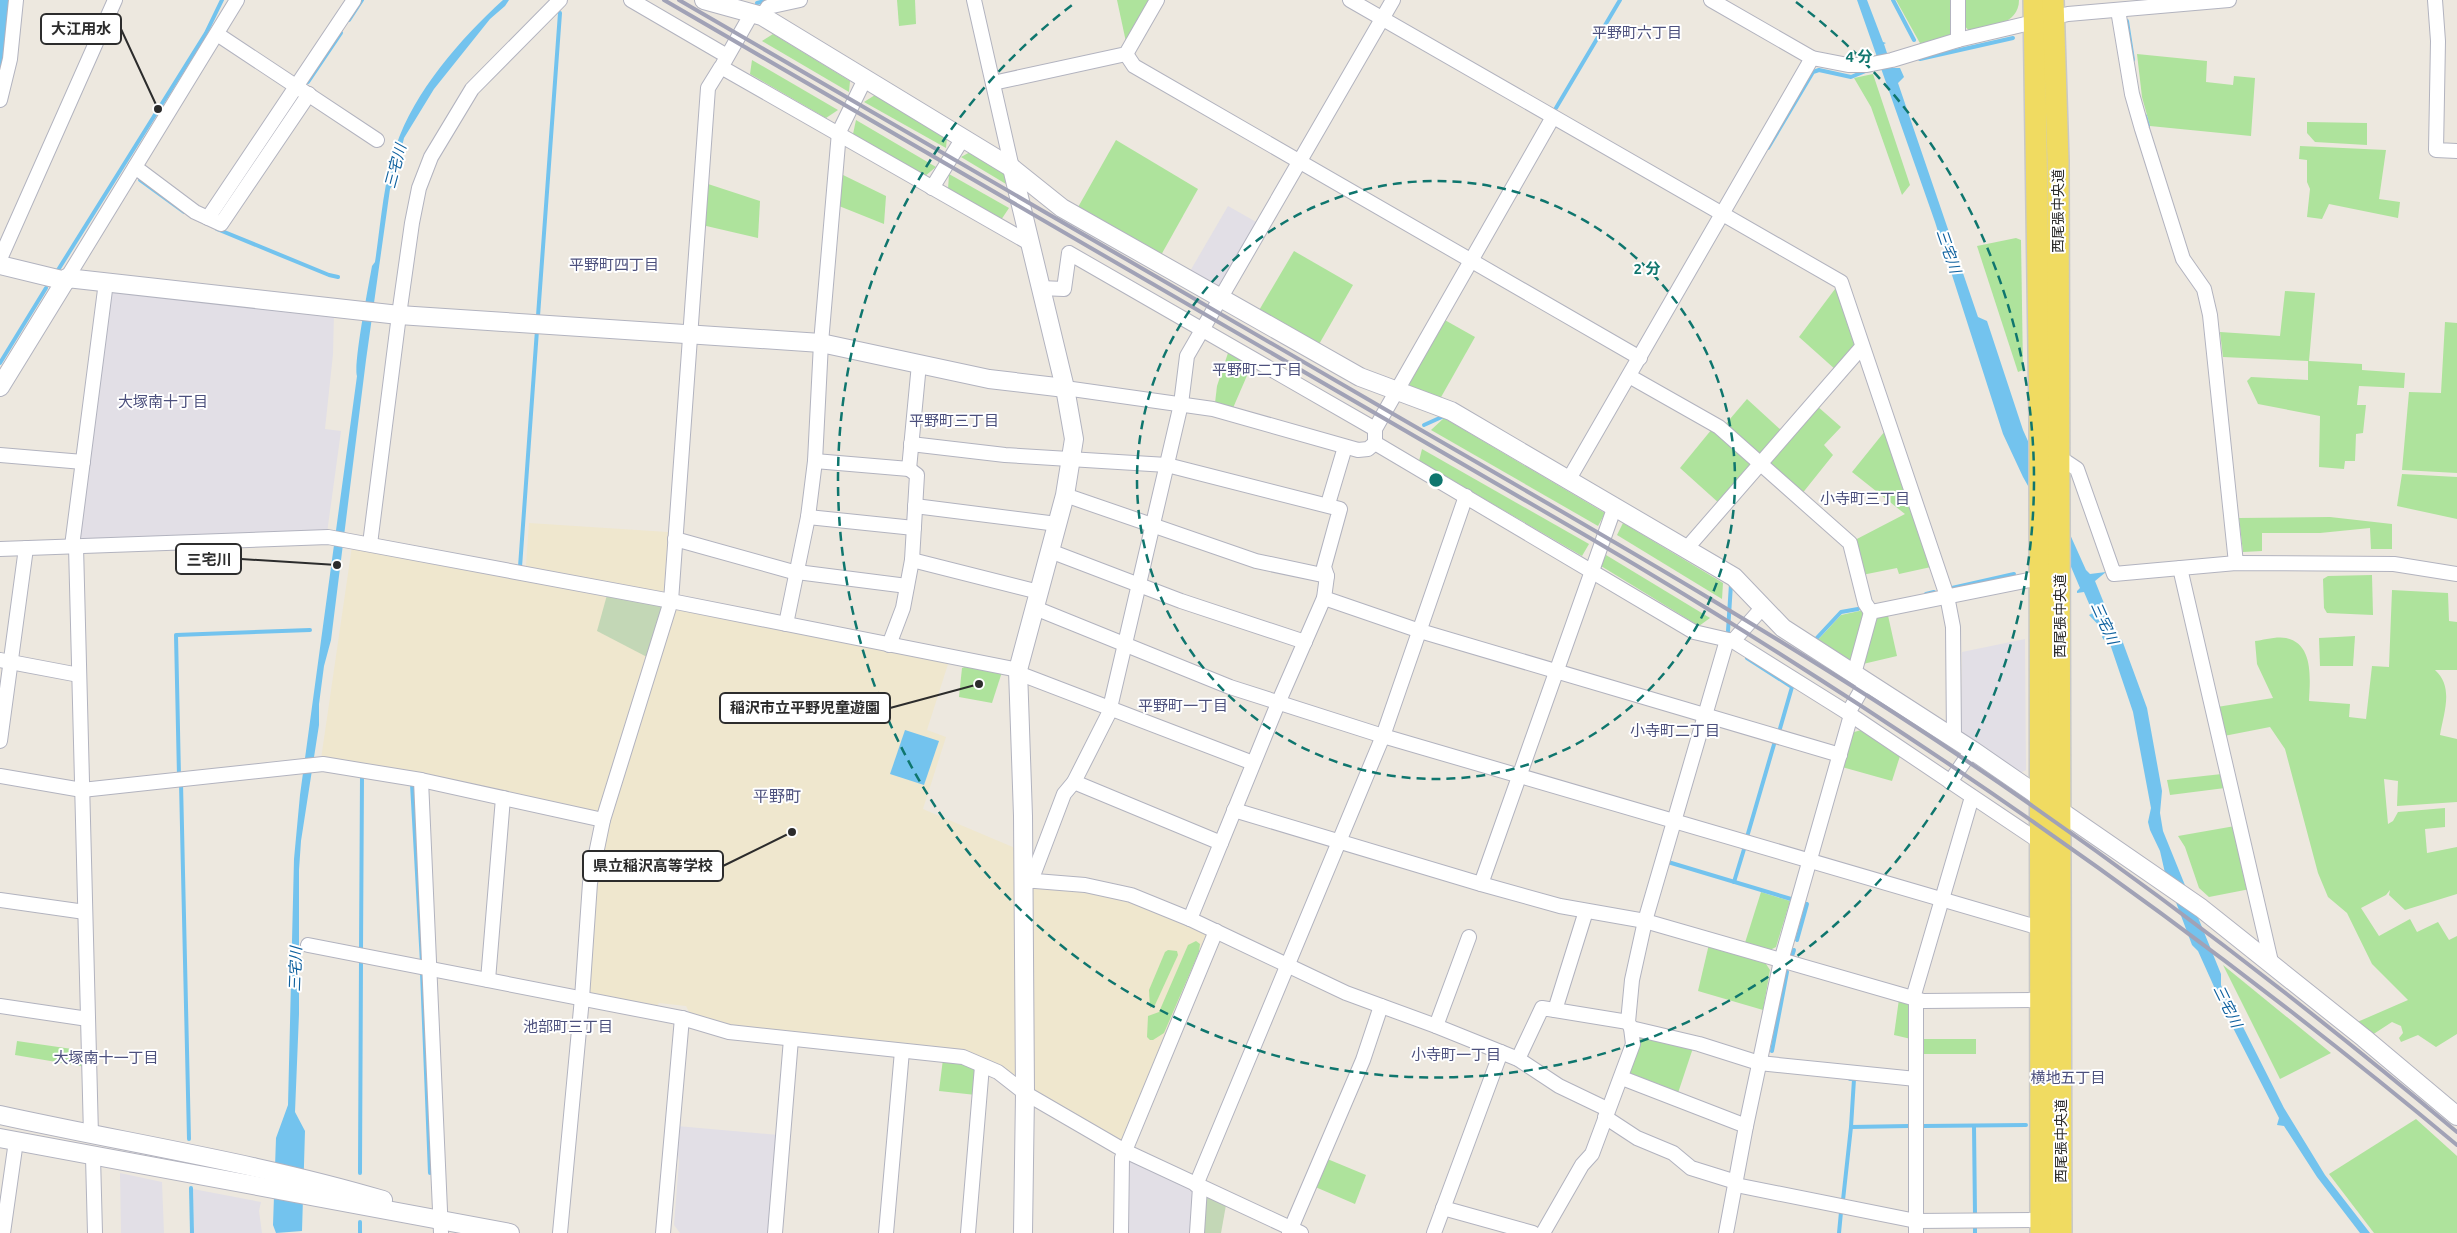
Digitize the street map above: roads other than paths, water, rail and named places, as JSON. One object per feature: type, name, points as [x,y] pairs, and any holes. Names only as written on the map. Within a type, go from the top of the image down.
[{"type":"main road","name":"西尾張中央道","points":[[2034,0],[2047,13],[2058,161],[2061,1233]]},
{"type":"main road","name":"西尾張中央道","points":[[2041,1227],[2040,420],[2047,13]]},
{"type":"street","points":[[0,100],[10,59],[16,0]]},
{"type":"street","points":[[0,259],[115,0]]},
{"type":"street","points":[[0,387],[237,0]]},
{"type":"street","points":[[208,218],[354,0]]},
{"type":"street","points":[[370,544],[392,314],[420,188],[431,157],[472,89],[560,0]]},
{"type":"street","points":[[631,0],[724,62],[932,188],[1031,244]]},
{"type":"street","points":[[704,0],[757,15],[1012,168],[1062,208],[1360,377],[1451,411],[1734,577],[1783,628],[1972,750],[2201,908],[2364,1038],[2457,1116]]},
{"type":"street","points":[[560,1233],[582,998],[590,883],[603,820],[671,601],[708,88],[757,15],[768,7],[800,0]]},
{"type":"street","points":[[974,0],[1072,421],[1072,459],[1065,495],[1018,672],[1027,880],[1023,1233]]},
{"type":"street","points":[[993,83],[1126,54],[1157,0]]},
{"type":"street","points":[[1350,0],[1841,282],[1861,348],[1947,596],[1953,627],[1954,739]]},
{"type":"street","points":[[1027,880],[1064,794],[1074,782],[1110,708],[1181,404],[1187,356],[1393,0]]},
{"type":"street","points":[[1711,0],[1812,58],[1848,65],[1875,64],[1892,60],[2047,13],[2129,5],[2229,0]]},
{"type":"street","points":[[1958,0],[1958,40]]},
{"type":"street","points":[[2435,0],[2438,41],[2436,150],[2457,151]]},
{"type":"street","points":[[2129,5],[2132,94],[2183,259],[2204,290],[2210,315],[2236,563]]},
{"type":"street","points":[[217,34],[377,140]]},
{"type":"street","points":[[1126,54],[1134,66],[1472,259],[1640,358]]},
{"type":"street","points":[[1569,479],[1812,58]]},
{"type":"street","points":[[786,624],[808,517],[815,461],[822,343],[839,132],[865,79]]},
{"type":"street","points":[[135,167],[195,212],[221,224],[309,94]]},
{"type":"street","points":[[0,264],[67,279],[392,314],[822,343],[989,379],[1213,409],[1358,450],[1368,449],[1397,390],[1553,117]]},
{"type":"street","points":[[932,188],[962,138]]},
{"type":"street","points":[[1040,288],[1064,289],[1069,253],[1203,329],[1375,436],[1466,496],[1694,632],[1730,641],[1849,714],[2040,842]]},
{"type":"street","points":[[91,1135],[74,546],[106,282]]},
{"type":"street","points":[[1687,548],[1861,348]]},
{"type":"street","points":[[909,469],[919,364]]},
{"type":"street","points":[[1629,376],[1719,427],[1850,544],[1865,603],[1871,612],[1860,678],[1781,961],[1746,1126],[1726,1233]]},
{"type":"street","points":[[911,444],[1005,455],[1166,465],[1328,504],[1340,509],[1324,567],[1327,576],[1324,598],[1279,701],[1190,919]]},
{"type":"street","points":[[1328,504],[1345,447]]},
{"type":"street","points":[[0,455],[84,462]]},
{"type":"street","points":[[815,461],[909,469],[917,475],[912,560],[903,608],[889,644]]},
{"type":"street","points":[[2059,463],[2077,469],[2114,574],[2236,563],[2394,564],[2457,574]]},
{"type":"street","points":[[1065,495],[1256,561],[1327,576]]},
{"type":"street","points":[[1197,1233],[1198,1186],[1383,736],[1466,496]]},
{"type":"street","points":[[915,506],[1057,524]]},
{"type":"street","points":[[1481,884],[1615,506]]},
{"type":"street","points":[[808,517],[914,528]]},
{"type":"street","points":[[0,549],[331,538],[370,544],[889,644],[1018,672],[1253,764]]},
{"type":"street","points":[[675,539],[797,572],[907,586]]},
{"type":"street","points":[[0,741],[5,661],[26,548]]},
{"type":"street","points":[[1050,551],[1138,585],[1305,642]]},
{"type":"street","points":[[912,560],[1037,600],[1124,644],[1230,687],[1279,701],[1383,736],[2040,928]]},
{"type":"street","points":[[2180,568],[2272,966]]},
{"type":"street","points":[[1871,612],[2040,578]]},
{"type":"street","points":[[1324,598],[1420,631],[1840,755]]},
{"type":"street","points":[[1543,1233],[1582,1165],[1592,1154],[1606,1113],[1622,1078],[1633,1044],[1630,1025],[1632,980],[1645,920],[1705,715],[1730,641],[1763,607]]},
{"type":"street","points":[[5,661],[79,675]]},
{"type":"street","points":[[1950,782],[1972,750]]},
{"type":"street","points":[[0,776],[82,790],[316,765],[421,780],[603,820]]},
{"type":"street","points":[[421,780],[440,1226]]},
{"type":"street","points":[[1074,782],[1221,843]]},
{"type":"street","points":[[1916,1227],[1914,999],[1972,797]]},
{"type":"street","points":[[488,980],[504,798]]},
{"type":"street","points":[[1234,810],[1339,843],[1560,906],[1645,920],[1914,999],[1923,1001],[2040,1000]]},
{"type":"street","points":[[1027,880],[1059,881],[1114,891],[1190,919],[1346,993],[1518,1059],[1559,1086],[1606,1113],[1637,1138],[1672,1153],[1691,1168],[1736,1184],[1916,1227],[2041,1227]]},
{"type":"street","points":[[0,900],[85,912]]},
{"type":"street","points":[[1554,1010],[1586,911]]},
{"type":"street","points":[[1121,1233],[1122,1158],[1216,931]]},
{"type":"street","points":[[1436,1026],[1468,937]]},
{"type":"street","points":[[308,944],[682,1018],[729,1032],[962,1058],[998,1072],[1025,1093],[1125,1151],[1293,1232],[1363,1060],[1381,1006]]},
{"type":"street","points":[[0,1006],[88,1019]]},
{"type":"street","points":[[1518,1059],[1542,1008],[1630,1025],[1699,1044],[1759,1064],[1916,1079]]},
{"type":"street","points":[[663,1233],[682,1018]]},
{"type":"street","points":[[775,1233],[791,1039]]},
{"type":"street","points":[[886,1233],[902,1051]]},
{"type":"street","points":[[1434,1233],[1501,1052]]},
{"type":"street","points":[[968,1233],[982,1066]]},
{"type":"street","points":[[1622,1078],[1746,1126]]},
{"type":"street","points":[[0,1115],[271,1171],[309,1188],[440,1226],[510,1233]]},
{"type":"street","points":[[3,1233],[8,1139],[270,1190],[309,1188]]},
{"type":"street","points":[[93,1157],[95,1233]]},
{"type":"street","points":[[1443,1208],[1533,1233]]},
{"type":"water","points":[[0,0],[13,0],[0,91]]},
{"type":"water","points":[[503,0],[509,0],[490,19],[434,89],[404,138],[393,184],[390,189],[366,360],[331,640],[324,666],[319,704],[319,725],[301,841],[299,870],[299,1014],[295,1112],[305,1131],[302,1231],[276,1233],[273,1225],[276,1138],[288,1105],[294,859],[300,795],[357,376],[359,341],[372,266],[375,262],[385,189],[396,146],[414,106],[455,49]]},
{"type":"water","points":[[1857,0],[1867,0],[1883,42],[1886,43],[1884,44],[1892,68],[1900,68],[1904,77],[1898,83],[1978,317],[1987,321],[2023,430],[2086,570],[2090,574],[2106,572],[2095,581],[2118,638],[2122,640],[2147,708],[2162,791],[2160,813],[2163,831],[2221,974],[2221,985],[2227,1001],[2240,1021],[2284,1108],[2325,1175],[2370,1233],[2360,1233],[2317,1177],[2284,1126],[2277,1125],[2279,1118],[2229,1020],[2198,951],[2192,945],[2165,873],[2160,851],[2150,830],[2148,822],[2151,808],[2133,712],[2108,638],[2104,640],[2102,637],[2105,632],[2089,615],[2093,613],[2084,592],[2077,593],[2080,588],[2063,548],[2023,477],[2003,434],[1935,222]]},
{"type":"water","points":[[905,730],[939,741],[924,785],[890,774]]},
{"type":"waterway","points":[[58,270],[206,33],[222,0]]},
{"type":"waterway","points":[[349,20],[362,0]]},
{"type":"waterway","points":[[757,3],[768,0]]},
{"type":"waterway","points":[[1556,108],[1620,0]]},
{"type":"waterway","points":[[1893,0],[1914,40]]},
{"type":"waterway","points":[[538,316],[560,13]]},
{"type":"waterway","points":[[2127,21],[2133,60]]},
{"type":"waterway","points":[[308,82],[341,33]]},
{"type":"waterway","points":[[1920,59],[2013,38]]},
{"type":"waterway","points":[[1768,148],[1813,72],[1819,70],[1851,77],[1868,70]]},
{"type":"waterway","points":[[217,217],[296,100]]},
{"type":"waterway","points":[[2145,116],[2148,126]]},
{"type":"waterway","points":[[140,180],[184,212]]},
{"type":"waterway","points":[[217,229],[338,277]]},
{"type":"waterway","points":[[0,363],[46,288]]},
{"type":"waterway","points":[[520,567],[537,330]]},
{"type":"waterway","points":[[1424,425],[1444,416],[1447,418]]},
{"type":"waterway","points":[[1952,588],[2014,574]]},
{"type":"waterway","points":[[1728,631],[1731,584],[1729,583]]},
{"type":"waterway","points":[[1926,594],[1934,592]]},
{"type":"waterway","points":[[1812,640],[1814,641],[1841,612],[1858,609]]},
{"type":"waterway","points":[[179,776],[176,635],[310,630]]},
{"type":"waterway","points":[[1747,658],[1792,687],[1779,732]]},
{"type":"waterway","points":[[1747,837],[1775,741]]},
{"type":"waterway","points":[[361,950],[362,776]]},
{"type":"waterway","points":[[181,783],[189,1139]]},
{"type":"waterway","points":[[412,784],[422,963]]},
{"type":"waterway","points":[[1734,882],[1745,846]]},
{"type":"waterway","points":[[1668,862],[1791,899]]},
{"type":"waterway","points":[[1797,940],[1806,904]]},
{"type":"waterway","points":[[1792,956],[1794,950]]},
{"type":"waterway","points":[[360,1173],[361,961]]},
{"type":"waterway","points":[[1772,1051],[1787,972]]},
{"type":"waterway","points":[[422,973],[430,1173]]},
{"type":"waterway","points":[[1850,1079],[1854,1079],[1851,1127]]},
{"type":"waterway","points":[[1923,1126],[2026,1125]]},
{"type":"waterway","points":[[1843,1200],[1851,1127],[1909,1126]]},
{"type":"waterway","points":[[1974,1126],[1975,1215]]},
{"type":"waterway","points":[[191,1188],[192,1233]]},
{"type":"waterway","points":[[1839,1233],[1841,1212]]},
{"type":"waterway","points":[[360,1222],[360,1233]]},
{"type":"waterway","points":[[1975,1226],[1975,1233]]},
{"type":"railway","points":[[664,0],[1590,538],[1704,606],[1816,677],[1927,749],[2144,901],[2354,1061],[2457,1145]]},
{"type":"railway","points":[[679,0],[1609,539],[1820,666],[2023,799],[2150,890],[2274,984],[2457,1132]]},
{"type":"place","name":"大江用水","points":[[158,109]]},
{"type":"place","name":"三宅川","points":[[337,565]]},
{"type":"place","name":"稲沢市立平野児童遊園","points":[[979,684]]},
{"type":"place","name":"県立稲沢高等学校","points":[[792,832]]},
{"type":"district","name":"平野町六丁目","points":[[1637,32]]},
{"type":"district","name":"平野町四丁目","points":[[614,264]]},
{"type":"district","name":"平野町二丁目","points":[[1257,369]]},
{"type":"district","name":"大塚南十丁目","points":[[163,401]]},
{"type":"district","name":"平野町三丁目","points":[[954,420]]},
{"type":"district","name":"小寺町三丁目","points":[[1865,498]]},
{"type":"district","name":"平野町一丁目","points":[[1183,705]]},
{"type":"district","name":"小寺町二丁目","points":[[1675,730]]},
{"type":"district","name":"平野町","points":[[777,796]]},
{"type":"district","name":"池部町三丁目","points":[[568,1026]]},
{"type":"district","name":"小寺町一丁目","points":[[1456,1054]]},
{"type":"district","name":"大塚南十一丁目","points":[[106,1057]]},
{"type":"district","name":"横地五丁目","points":[[2068,1077]]}]
